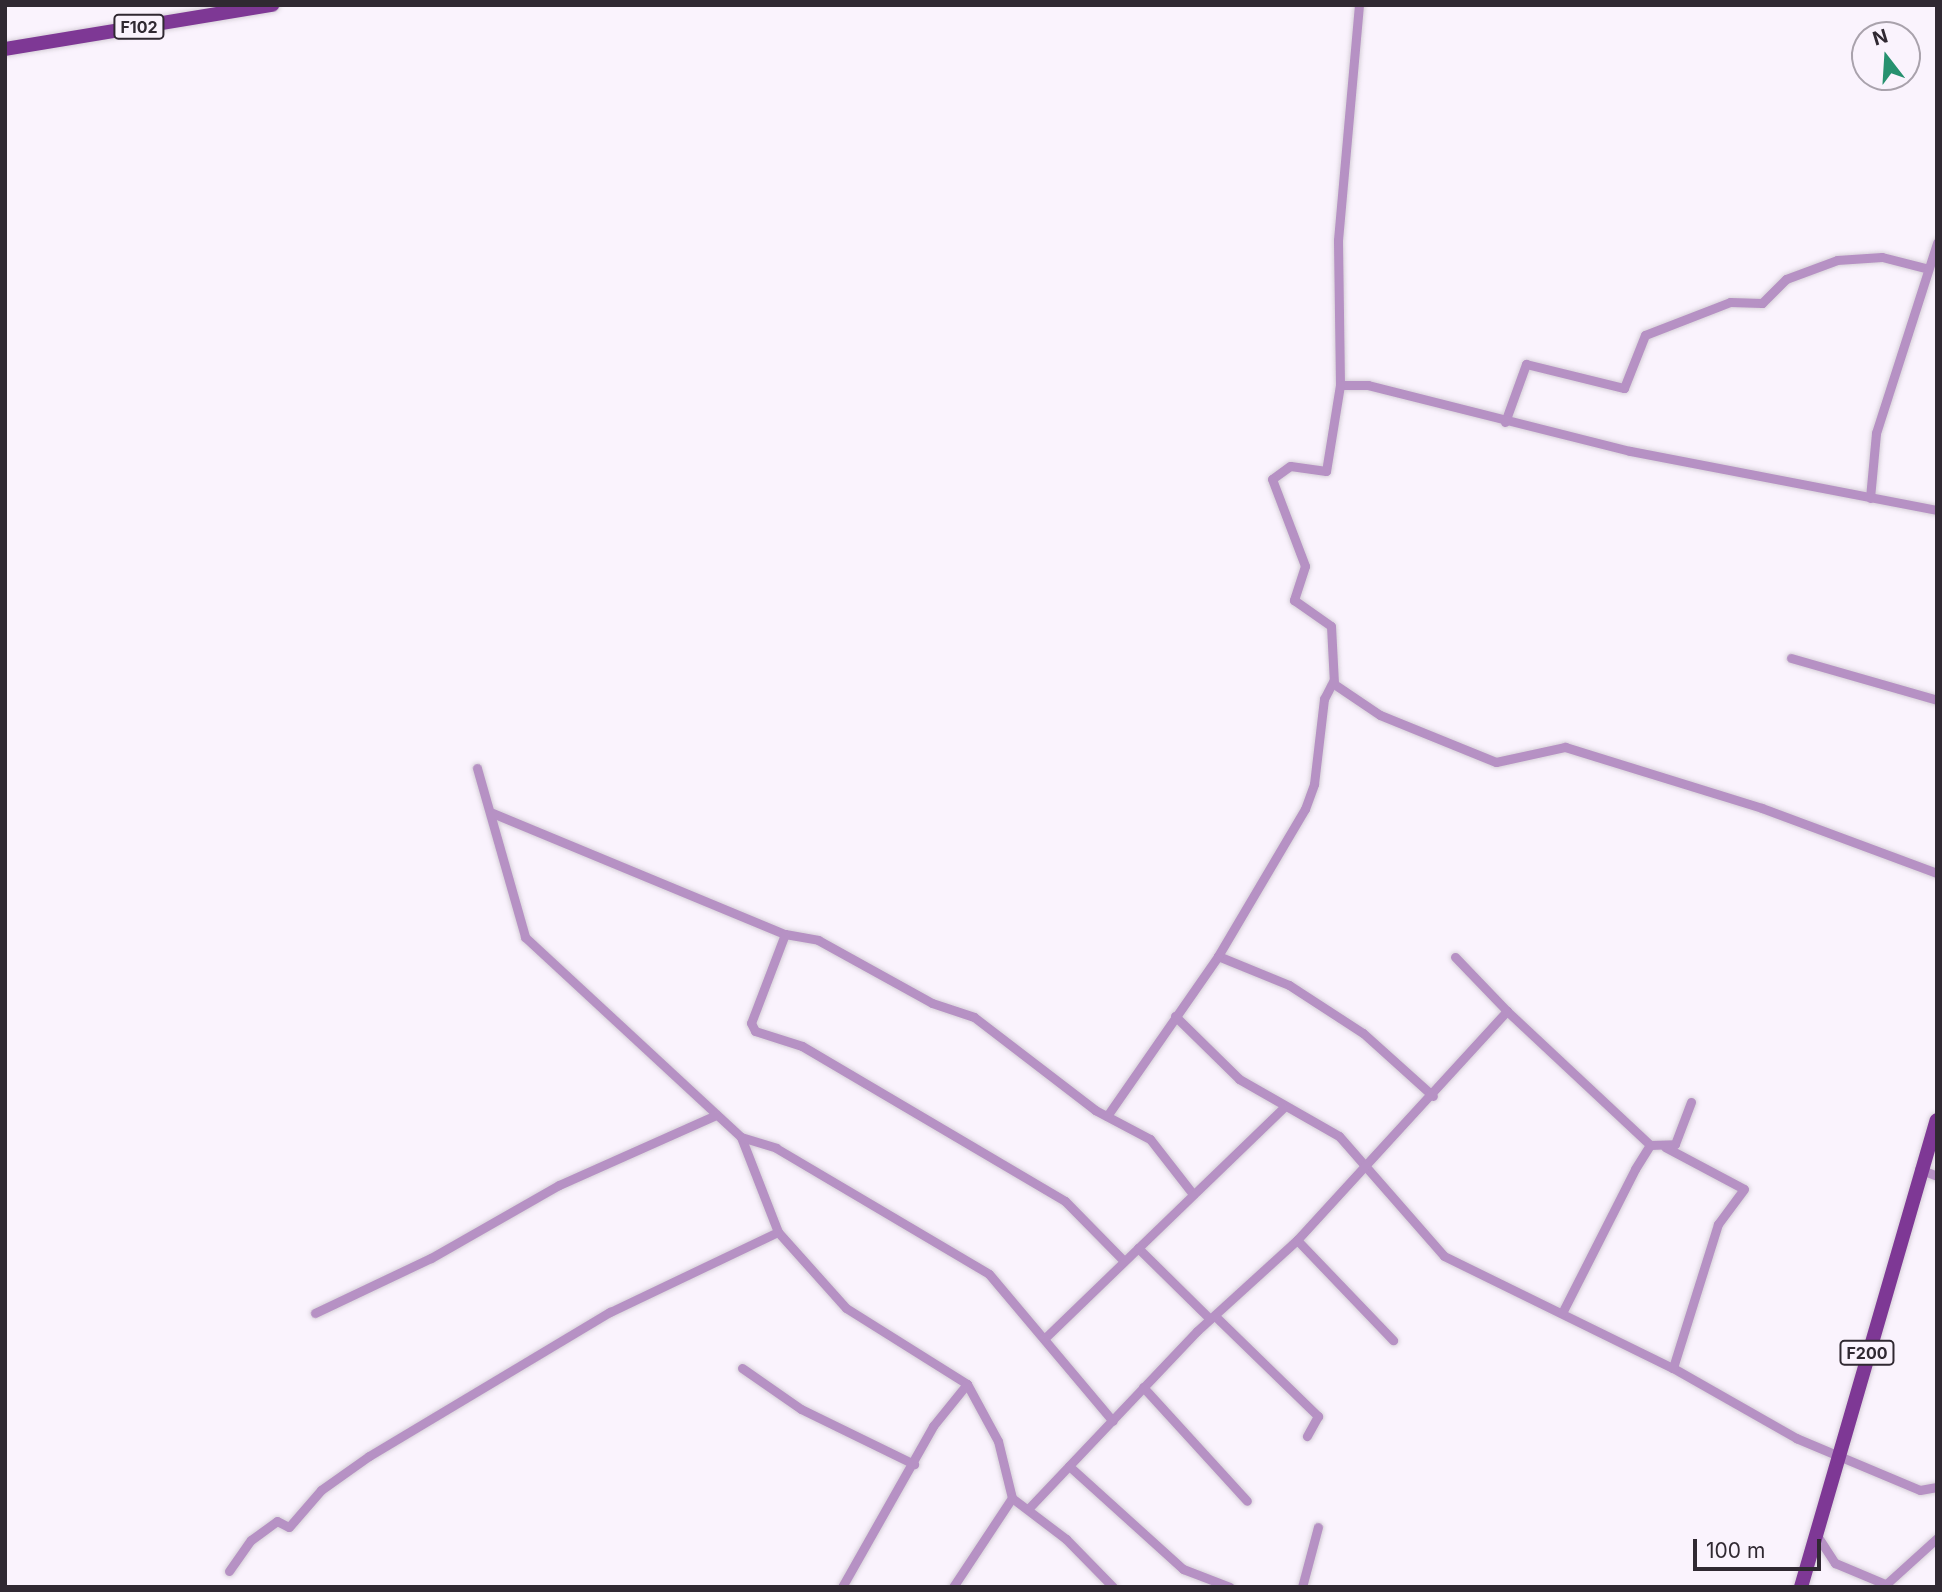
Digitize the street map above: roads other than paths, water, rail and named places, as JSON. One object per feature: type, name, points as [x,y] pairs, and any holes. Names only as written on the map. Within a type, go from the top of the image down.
[{"type":"main road","name":"F102","points":[[5,49],[272,5]]},
{"type":"main road","name":"F200","points":[[1801,1587],[1918,1169],[1937,1120]]},
{"type":"street","points":[[1107,1116],[1218,956],[1305,809],[1314,784],[1324,699],[1333,681],[1334,632],[1294,600],[1304,566],[1272,478],[1290,466],[1326,471],[1340,385],[1338,240],[1359,5]]},
{"type":"street","points":[[1870,498],[1876,433],[1918,313],[1925,268],[1937,243]]},
{"type":"street","points":[[1504,422],[1526,365],[1624,388],[1645,335],[1730,302],[1762,303],[1786,279],[1837,260],[1881,257],[1925,268]]},
{"type":"street","points":[[1340,385],[1368,385],[1504,422],[1937,510]]},
{"type":"street","points":[[1791,659],[1937,700]]},
{"type":"street","points":[[1333,681],[1380,715],[1496,762],[1565,747],[1762,808],[1937,873]]},
{"type":"street","points":[[477,768],[525,937],[741,1137],[776,1149],[989,1274],[1046,1336],[1062,1366],[1113,1421]]},
{"type":"street","points":[[490,812],[785,934],[818,940],[932,1003],[974,1017],[1107,1116],[1150,1139],[1193,1194]]},
{"type":"street","points":[[785,934],[751,1023],[755,1031],[802,1046],[1065,1201],[1124,1261]]},
{"type":"street","points":[[1218,956],[1289,985],[1363,1032],[1433,1096]]},
{"type":"street","points":[[1455,957],[1507,1011],[1650,1145],[1665,1147],[1744,1189],[1718,1224],[1673,1368]]},
{"type":"street","points":[[1029,1508],[1143,1387],[1297,1240],[1433,1096],[1507,1011]]},
{"type":"street","points":[[1175,1016],[1221,1065],[1283,1108],[1339,1136],[1363,1168],[1444,1256],[1673,1368],[1796,1438],[1839,1451],[1880,1476],[1920,1490],[1937,1487]]},
{"type":"street","points":[[1665,1147],[1675,1144],[1691,1102]]},
{"type":"street","points":[[1046,1336],[1283,1108]]},
{"type":"street","points":[[315,1313],[431,1258],[559,1185],[716,1115]]},
{"type":"street","points":[[741,1137],[778,1232],[846,1308],[967,1384],[998,1441],[1012,1498],[1029,1508],[1113,1587]]},
{"type":"street","points":[[1562,1313],[1650,1145]]},
{"type":"street","points":[[1918,1169],[1937,1176]]},
{"type":"street","points":[[229,1571],[251,1540],[277,1521],[289,1527],[321,1490],[369,1456],[610,1312],[778,1232]]},
{"type":"street","points":[[1297,1240],[1393,1339]]},
{"type":"street","points":[[1138,1248],[1318,1416],[1307,1436]]},
{"type":"street","points":[[742,1368],[801,1409],[914,1464]]},
{"type":"street","points":[[842,1587],[914,1464],[933,1426],[967,1384]]},
{"type":"street","points":[[1143,1387],[1247,1501]]},
{"type":"street","points":[[1069,1466],[1182,1569],[1230,1587]]},
{"type":"street","points":[[953,1587],[1012,1498]]},
{"type":"street","points":[[1302,1587],[1318,1527]]},
{"type":"street","points":[[1816,1534],[1835,1563],[1884,1585],[1937,1538]]}]
